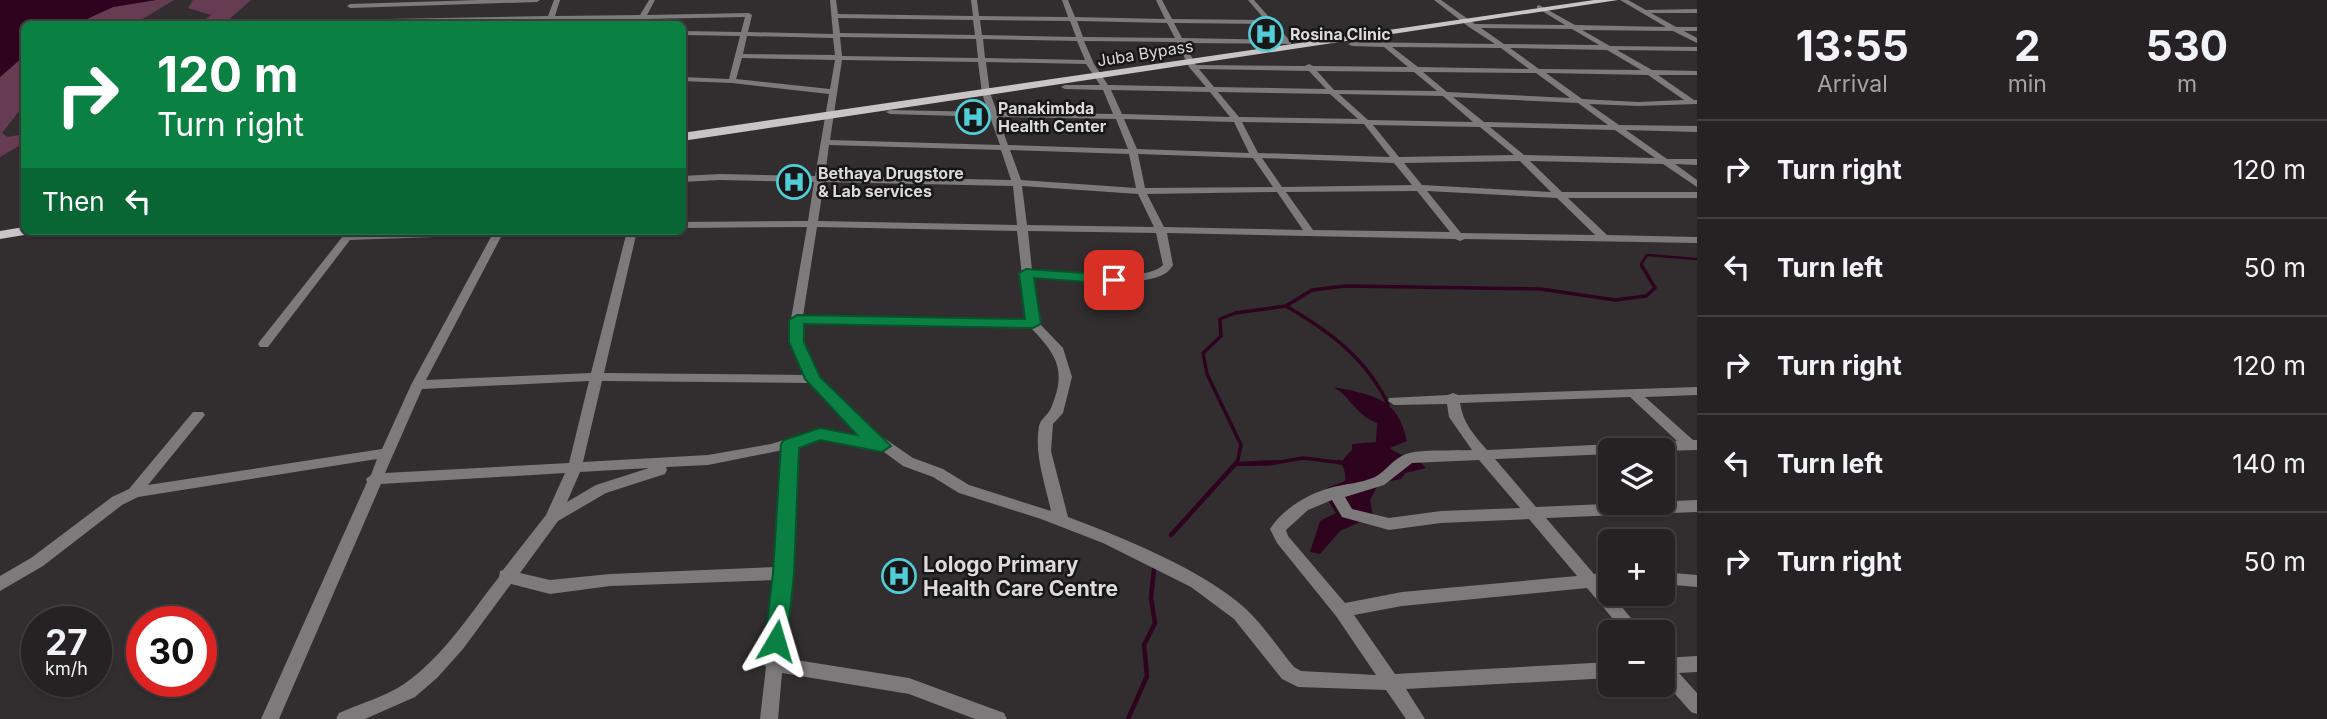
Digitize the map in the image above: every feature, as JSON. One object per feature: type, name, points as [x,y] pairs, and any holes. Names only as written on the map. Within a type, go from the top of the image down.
[{"type":"main road","name":"Juba Bypass","points":[[686,136],[985,91],[1093,70],[1190,62],[1466,22],[1589,0]]},
{"type":"main road","name":"Juba Bypass","points":[[1542,8],[1613,0]]},
{"type":"main road","name":"Juba Bypass","points":[[1190,62],[1287,42],[1466,22]]},
{"type":"main road","name":"Juba Bypass","points":[[686,131],[831,113]]},
{"type":"main road","points":[[0,235],[21,232]]},
{"type":"street","points":[[332,21],[350,3],[537,0]]},
{"type":"street","points":[[551,18],[557,0]]},
{"type":"street","points":[[640,21],[652,0]]},
{"type":"street","points":[[833,0],[839,58],[810,224],[796,342],[813,379],[857,426],[882,446],[964,489],[1061,521],[1135,551],[1210,591],[1240,614],[1288,673],[1298,679],[1340,684],[1598,671]]},
{"type":"street","points":[[974,0],[976,37],[985,91],[991,115],[1005,145],[1017,183],[1033,324],[1057,348],[1066,377],[1056,413],[1046,423],[1044,451],[1061,521]]},
{"type":"street","points":[[1026,273],[1114,280],[1153,275],[1163,271],[1168,265],[1161,231],[1141,191],[1133,150],[1107,90],[1093,70],[1065,0]]},
{"type":"street","points":[[1159,0],[1190,62],[1237,120],[1255,155],[1310,233]]},
{"type":"street","points":[[1251,0],[1287,42]]},
{"type":"street","points":[[1437,0],[1576,101],[1697,184]]},
{"type":"street","points":[[1623,0],[1697,41]]},
{"type":"street","points":[[1542,8],[1610,47],[1696,103]]},
{"type":"street","points":[[1647,11],[1697,11]]},
{"type":"street","points":[[418,21],[551,18],[640,21],[749,15],[742,33],[732,81]]},
{"type":"street","points":[[835,16],[1270,22]]},
{"type":"street","points":[[1466,22],[1697,29]]},
{"type":"street","points":[[686,33],[1287,42]]},
{"type":"street","points":[[1352,44],[1697,49]]},
{"type":"street","points":[[1386,45],[1522,158],[1604,238]]},
{"type":"street","points":[[737,56],[981,60],[1093,70]]},
{"type":"street","points":[[1190,62],[1697,73]]},
{"type":"street","points":[[1309,66],[1332,92],[1367,123],[1460,238]]},
{"type":"street","points":[[686,79],[732,81],[834,92]]},
{"type":"street","points":[[1065,87],[1107,90],[1448,94],[1638,104],[1696,103]]},
{"type":"street","points":[[890,112],[1367,123],[1480,123],[1619,130],[1697,129]]},
{"type":"street","points":[[825,142],[1005,145],[1398,160],[1522,158],[1697,162]]},
{"type":"street","points":[[686,179],[1017,183],[1141,191],[1422,188],[1557,195],[1697,195]]},
{"type":"street","points":[[686,225],[810,224],[1460,238],[1697,240]]},
{"type":"street","points":[[264,344],[349,235]]},
{"type":"street","points":[[270,719],[385,453],[417,385],[496,235]]},
{"type":"street","points":[[345,719],[409,691],[431,672],[457,643],[552,518],[574,470],[631,235]]},
{"type":"street","points":[[797,320],[1033,324]]},
{"type":"street","points":[[417,385],[596,377],[813,379]]},
{"type":"street","points":[[1394,401],[1697,391]]},
{"type":"street","points":[[1632,392],[1695,447]]},
{"type":"street","points":[[1453,397],[1459,425],[1623,620]]},
{"type":"street","points":[[0,584],[46,557],[135,492],[198,415]]},
{"type":"street","points":[[373,479],[684,462],[745,455],[820,434],[882,446]]},
{"type":"street","points":[[769,719],[784,573],[790,444]]},
{"type":"street","points":[[1416,719],[1342,611],[1282,539],[1278,529],[1301,505],[1335,492],[1380,481],[1409,458],[1695,447]]},
{"type":"street","points":[[135,492],[385,453]]},
{"type":"street","points":[[552,518],[601,489],[684,462]]},
{"type":"street","points":[[1335,492],[1347,513],[1389,524],[1441,517],[1697,506]]},
{"type":"street","points":[[506,576],[550,587],[610,580],[784,573]]},
{"type":"street","points":[[1675,579],[1697,581]]},
{"type":"street","points":[[1342,611],[1402,599],[1598,580]]},
{"type":"street","points":[[773,664],[909,686],[998,719]]},
{"type":"street","points":[[1675,665],[1697,664]]},
{"type":"street","points":[[1675,680],[1697,706]]},
{"type":"shaded area","points":[[0,0],[156,0],[113,7],[83,21],[21,21],[21,59],[0,77]]},
{"type":"shaded area","points":[[174,0],[139,21],[83,21],[113,7]]},
{"type":"shaded area","points":[[193,0],[251,0],[227,21],[204,21],[211,15],[188,8]]},
{"type":"shaded area","points":[[21,59],[21,107],[2,133],[8,137],[21,135],[21,145],[0,157],[0,77]]},
{"type":"shaded area","points":[[1334,387],[1371,396],[1390,407],[1403,426],[1407,441],[1390,448],[1418,461],[1426,468],[1405,473],[1401,479],[1379,483],[1370,500],[1373,516],[1340,531],[1320,554],[1310,552],[1320,521],[1336,513],[1324,494],[1327,488],[1345,481],[1342,463],[1352,450],[1352,444],[1376,442],[1377,423],[1364,416]]},
{"type":"waterway","points":[[1642,266],[1647,255],[1697,259]]},
{"type":"waterway","points":[[1286,306],[1312,290],[1345,286],[1541,289],[1615,300],[1646,296],[1655,288],[1642,266]]},
{"type":"waterway","points":[[1237,464],[1241,445],[1207,374],[1203,353],[1221,336],[1220,319],[1235,313],[1286,306]]},
{"type":"waterway","points":[[1286,306],[1345,347],[1369,373],[1388,404]]},
{"type":"waterway","points":[[1237,464],[1268,464],[1303,458],[1344,463],[1338,462]]},
{"type":"waterway","points":[[1171,535],[1237,462]]},
{"type":"waterway","points":[[1237,464],[1278,462]]},
{"type":"waterway","points":[[1128,719],[1147,676],[1144,645],[1155,623],[1151,598],[1154,569]]},
{"type":"place","name":"Rosina Clinic","points":[[1266,34]]},
{"type":"place","name":"Panakimbda Health Center","points":[[973,117]]},
{"type":"place","name":"Bethaya Drugstore & Lab services","points":[[794,182]]},
{"type":"place","name":"Lologo Primary Health Care Centre","points":[[899,576]]},
{"type":"route","points":[[776,641],[784,573],[790,444],[820,434],[882,446],[857,426],[813,379],[796,342],[797,320],[1033,324],[1026,273],[1114,280]]}]
